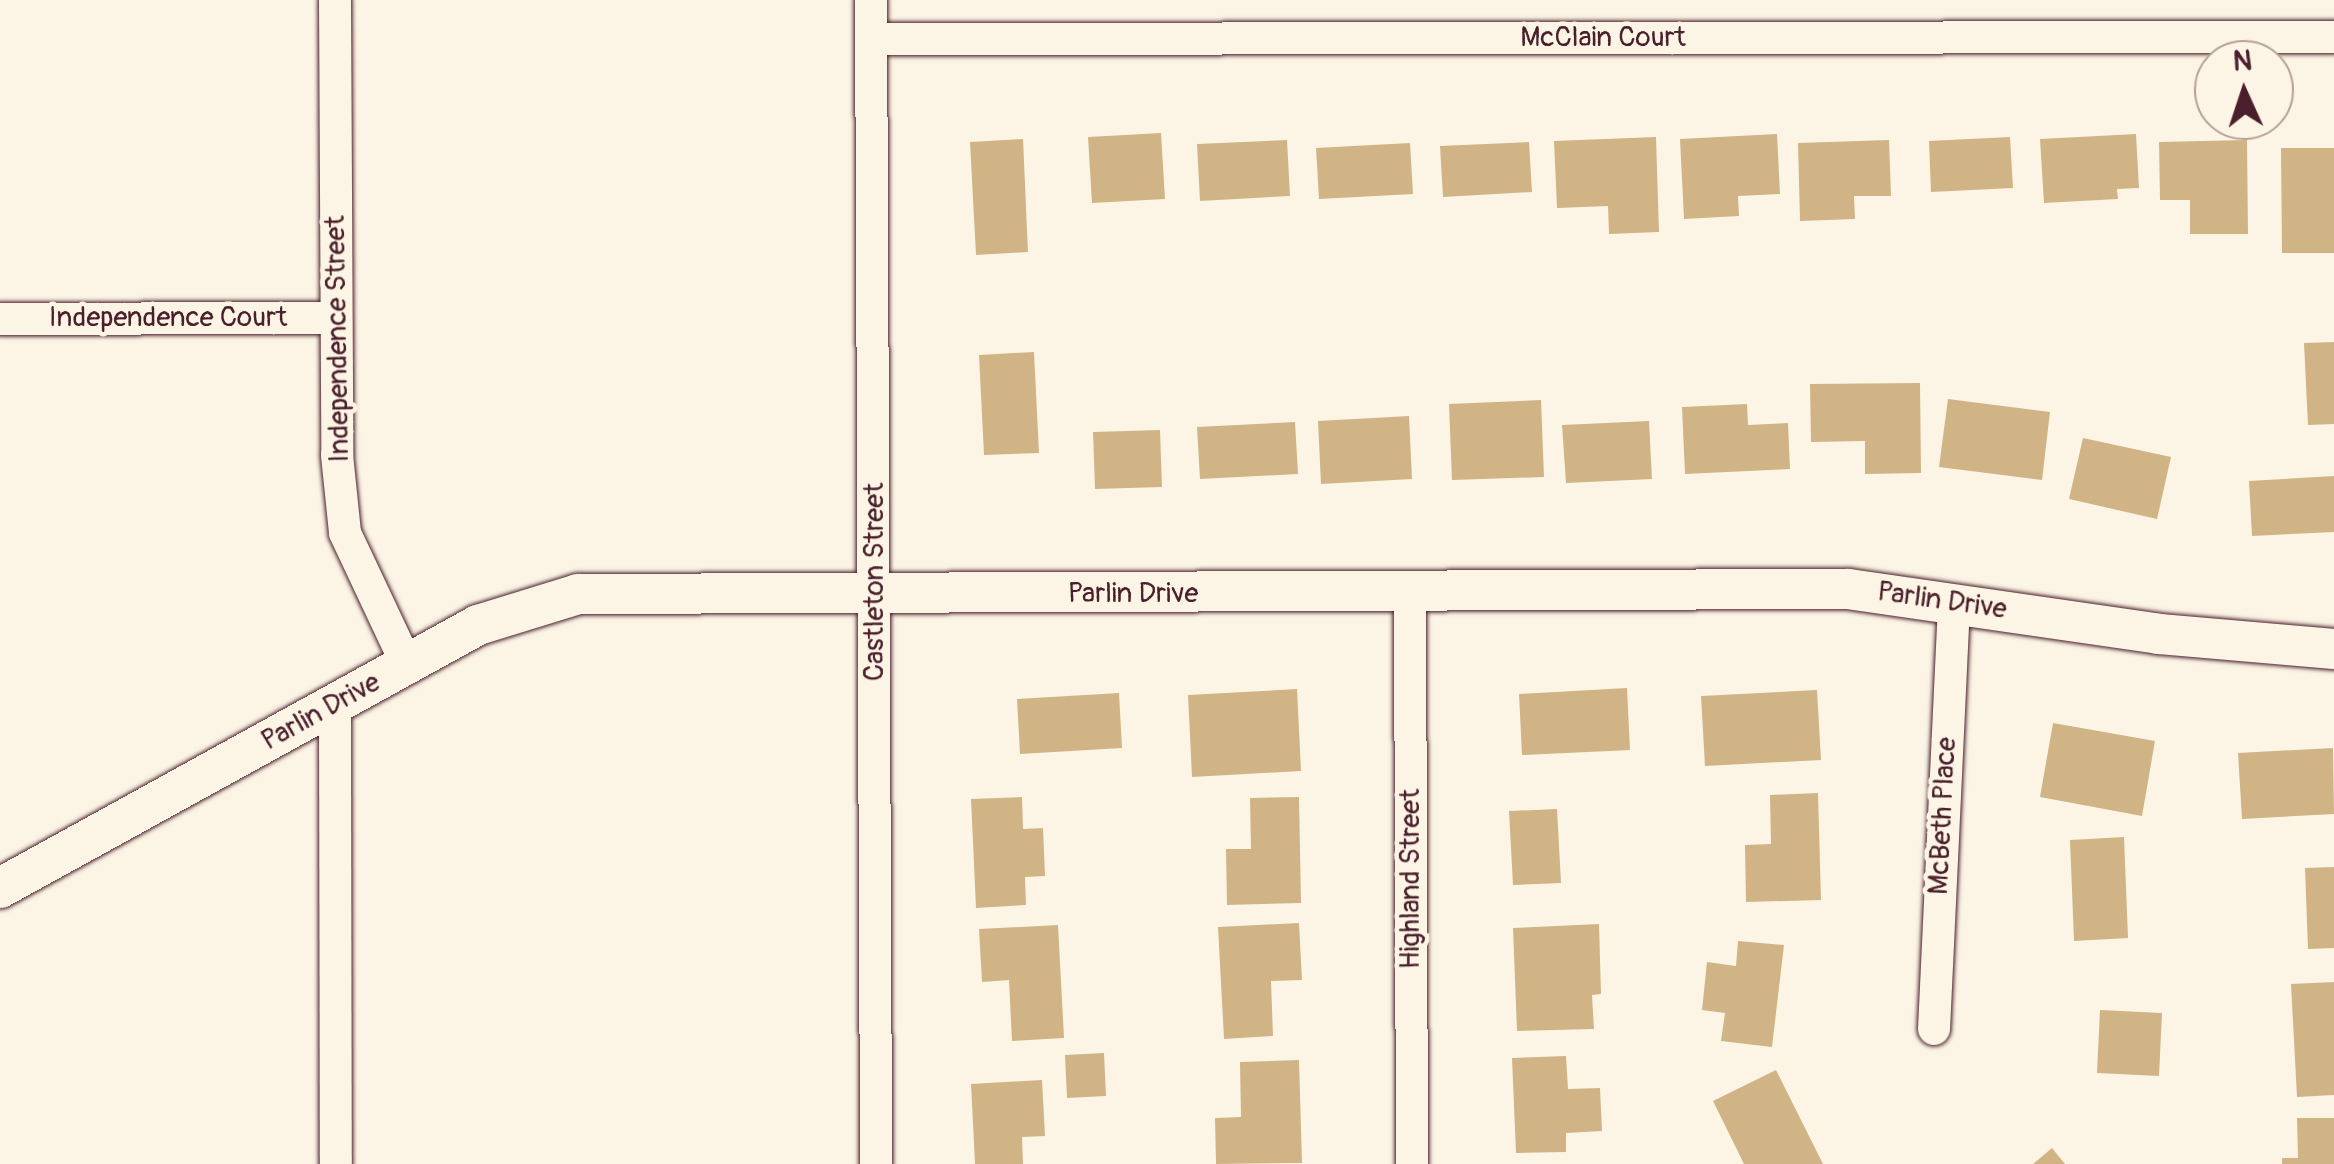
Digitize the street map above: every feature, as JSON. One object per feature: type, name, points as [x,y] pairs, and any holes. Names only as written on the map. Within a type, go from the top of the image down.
[{"type":"street","name":"Independence Street","points":[[335,0],[337,455],[345,533],[407,665]]},
{"type":"street","name":"Castleton Street","points":[[871,0],[876,1164]]},
{"type":"street","name":"McClain Court","points":[[872,39],[2334,37]]},
{"type":"street","name":"Independence Court","points":[[0,318],[336,318]]},
{"type":"street","name":"Parlin Drive","points":[[0,888],[478,625],[578,594],[1410,594],[1848,588],[2159,634],[2334,648]]},
{"type":"street","name":"Highland Street","points":[[1410,594],[1412,1164]]},
{"type":"street","name":"McBeth Place","points":[[1934,1029],[1954,603]]},
{"type":"street","points":[[334,705],[336,1164]]},
{"type":"building","points":[[1161,133],[1165,199],[1092,203],[1088,137]]},
{"type":"building","points":[[1777,134],[1780,194],[1738,196],[1739,216],[1684,219],[1680,139]]},
{"type":"building","points":[[2136,134],[2139,188],[2117,189],[2118,199],[2044,203],[2040,139]]},
{"type":"building","points":[[1656,137],[1659,232],[1609,234],[1608,206],[1557,208],[1554,141]]},
{"type":"building","points":[[2010,137],[2013,188],[1931,192],[1929,141]]},
{"type":"building","points":[[1023,139],[1028,252],[976,255],[970,142]]},
{"type":"building","points":[[1287,140],[1290,196],[1200,201],[1197,144]]},
{"type":"building","points":[[1889,140],[1891,196],[1854,196],[1855,219],[1800,221],[1798,143]]},
{"type":"building","points":[[2247,140],[2248,234],[2190,234],[2190,200],[2160,200],[2159,142]]},
{"type":"building","points":[[1529,142],[1532,192],[1443,197],[1440,146]]},
{"type":"building","points":[[1410,143],[1413,194],[1319,199],[1316,148]]},
{"type":"building","points":[[2281,148],[2334,148],[2334,253],[2282,253]]},
{"type":"building","points":[[2334,342],[2334,424],[2308,425],[2304,343]]},
{"type":"building","points":[[1034,352],[1039,453],[984,455],[979,355]]},
{"type":"building","points":[[1920,383],[1921,473],[1865,474],[1865,441],[1811,442],[1810,384]]},
{"type":"building","points":[[1948,399],[2050,412],[2042,480],[1939,467]]},
{"type":"building","points":[[1541,400],[1544,477],[1452,480],[1449,404]]},
{"type":"building","points":[[1747,404],[1748,425],[1788,423],[1790,469],[1685,474],[1682,407]]},
{"type":"building","points":[[1409,416],[1412,479],[1321,484],[1318,421]]},
{"type":"building","points":[[1649,421],[1652,479],[1566,483],[1562,425]]},
{"type":"building","points":[[1295,422],[1298,474],[1200,479],[1197,427]]},
{"type":"building","points":[[1160,430],[1162,487],[1095,489],[1093,432]]},
{"type":"building","points":[[2083,438],[2171,457],[2157,519],[2069,499]]},
{"type":"building","points":[[2334,476],[2334,532],[2252,536],[2249,481]]},
{"type":"building","points":[[1627,688],[1630,750],[1522,755],[1519,694]]},
{"type":"building","points":[[1297,689],[1301,771],[1192,777],[1188,695]]},
{"type":"building","points":[[1817,690],[1821,760],[1705,766],[1701,696]]},
{"type":"building","points":[[1119,693],[1122,748],[1020,754],[1017,699]]},
{"type":"building","points":[[2053,723],[2155,741],[2142,816],[2040,797]]},
{"type":"building","points":[[2333,748],[2334,814],[2242,819],[2238,753]]},
{"type":"building","points":[[1818,793],[1821,900],[1746,902],[1745,845],[1771,844],[1770,795]]},
{"type":"building","points":[[1022,797],[1023,829],[1043,828],[1045,876],[1025,877],[1026,905],[976,908],[971,799]]},
{"type":"building","points":[[1299,797],[1301,903],[1227,905],[1226,849],[1251,849],[1250,798]]},
{"type":"building","points":[[1557,809],[1561,883],[1513,885],[1509,811]]},
{"type":"building","points":[[2124,837],[2128,938],[2074,941],[2070,840]]},
{"type":"building","points":[[2334,867],[2334,948],[2308,949],[2305,868]]},
{"type":"building","points":[[1299,923],[1302,980],[1271,981],[1273,1036],[1224,1039],[1218,927]]},
{"type":"building","points":[[1599,924],[1601,994],[1592,995],[1594,1029],[1517,1031],[1513,928]]},
{"type":"building","points":[[1058,925],[1064,1038],[1012,1041],[1009,980],[982,982],[979,929]]},
{"type":"building","points":[[1738,941],[1784,945],[1772,1047],[1721,1041],[1725,1013],[1702,1010],[1707,962],[1736,966]]},
{"type":"building","points":[[2334,982],[2334,1095],[2297,1097],[2291,984]]},
{"type":"building","points":[[2100,1010],[2162,1013],[2159,1076],[2097,1073]]},
{"type":"building","points":[[1104,1053],[1106,1096],[1067,1098],[1065,1055]]},
{"type":"building","points":[[1566,1056],[1568,1089],[1600,1088],[1602,1131],[1566,1133],[1566,1152],[1516,1153],[1512,1058]]},
{"type":"building","points":[[1299,1060],[1302,1163],[1216,1164],[1215,1118],[1241,1117],[1240,1062]]},
{"type":"building","points":[[1776,1070],[1823,1164],[1744,1164],[1713,1101]]},
{"type":"building","points":[[1042,1080],[1045,1136],[1022,1137],[1023,1164],[975,1164],[971,1084]]},
{"type":"building","points":[[2297,1118],[2334,1118],[2334,1164],[2282,1164],[2282,1158],[2298,1158]]},
{"type":"building","points":[[2052,1148],[2065,1164],[2033,1164]]}]
